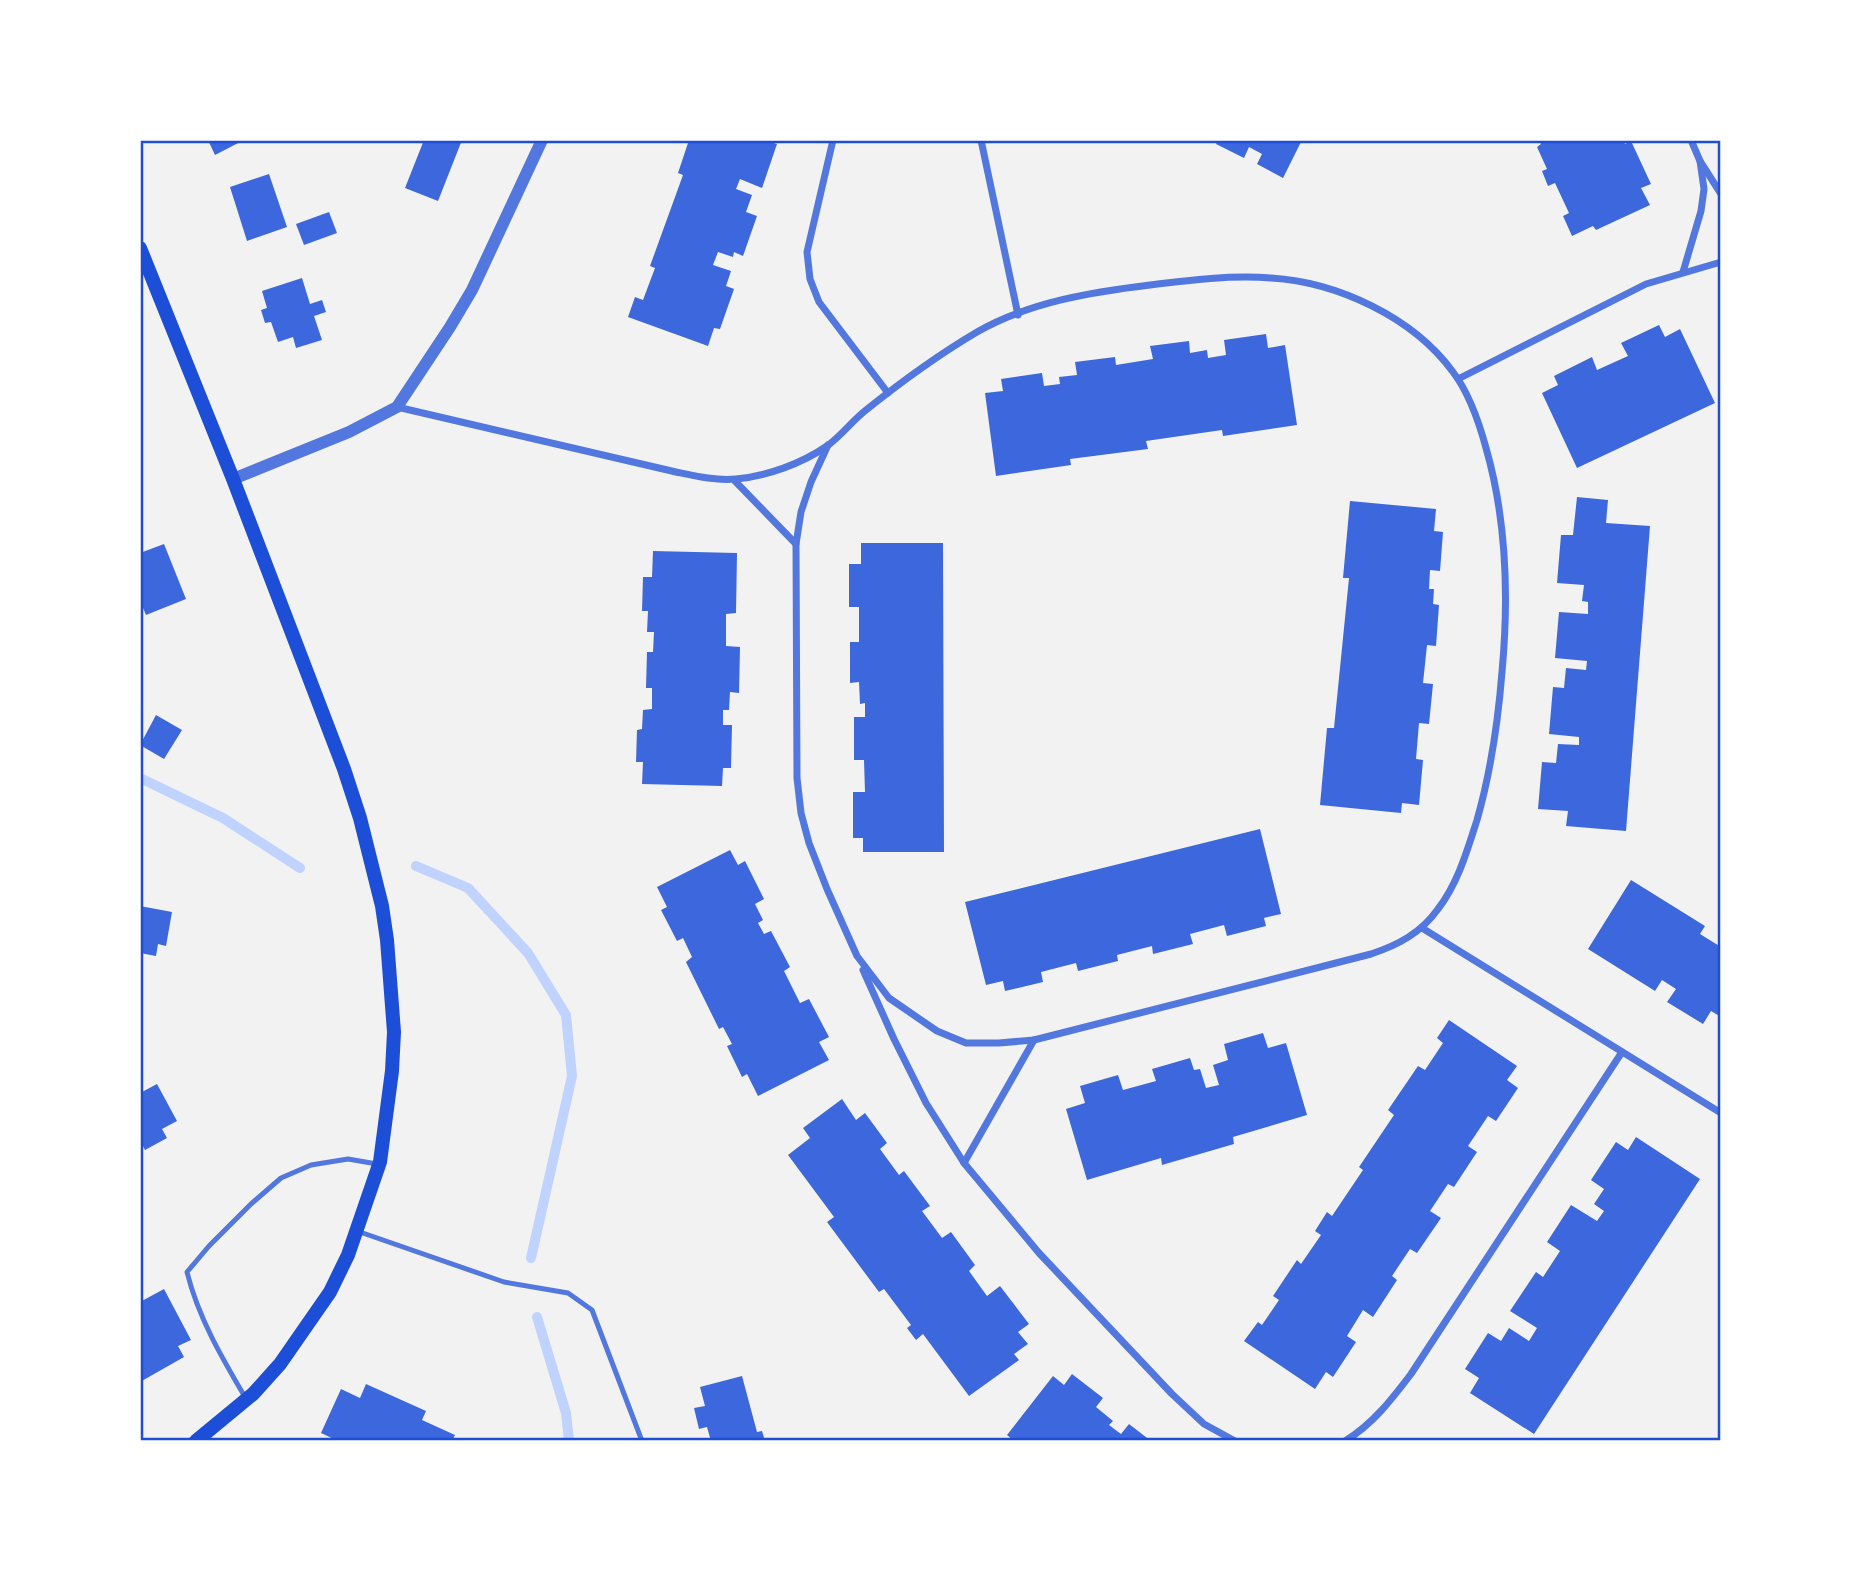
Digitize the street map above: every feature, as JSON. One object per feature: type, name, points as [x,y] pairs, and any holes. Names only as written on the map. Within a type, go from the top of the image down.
[{"type":"main road","points":[[140,248],[233,479],[344,769],[382,906],[394,1032],[380,1165],[348,1255],[330,1292],[280,1364],[247,1400],[196,1441]]},
{"type":"street","points":[[233,479],[349,432],[397,407],[472,290],[542,140]]},
{"type":"street","points":[[833,140],[807,252],[810,279],[819,302],[888,393]]},
{"type":"street","points":[[981,140],[1018,314]]},
{"type":"street","points":[[1691,140],[1700,161],[1721,194]]},
{"type":"street","points":[[1683,272],[1701,211],[1704,189],[1700,161]]},
{"type":"street","points":[[1458,379],[1646,284],[1721,262]]},
{"type":"street","points":[[397,407],[676,472],[734,480],[785,467],[828,445],[863,412],[918,370],[979,331],[1018,314],[1045,304],[1125,288],[1200,279],[1272,278],[1311,284],[1346,294],[1385,313],[1426,342],[1452,370],[1472,407],[1483,438],[1501,512],[1507,601],[1505,641],[1493,750],[1469,846],[1454,886],[1422,928],[1396,946],[1371,954],[1034,1040],[999,1043],[966,1042],[937,1031],[888,998],[857,956]]},
{"type":"street","points":[[828,445],[804,502],[796,544],[797,778],[802,813],[813,854],[827,889],[894,1039],[921,1092],[964,1163],[1039,1252],[1172,1394],[1204,1424],[1235,1441]]},
{"type":"street","points":[[734,480],[796,544]]},
{"type":"street","points":[[1422,928],[1721,1114]]},
{"type":"street","points":[[964,1163],[1034,1040]]},
{"type":"street","points":[[1345,1441],[1362,1431],[1411,1374],[1622,1052]]},
{"type":"lane","points":[[247,1400],[225,1365],[191,1290],[187,1272],[209,1245],[281,1178],[312,1165],[348,1159],[380,1165]]},
{"type":"lane","points":[[357,1231],[504,1282],[568,1293],[592,1310],[642,1441]]},
{"type":"building","points":[[208,140],[244,140],[215,155]]},
{"type":"building","points":[[424,140],[462,140],[438,201],[405,188]]},
{"type":"building","points":[[689,140],[765,140],[777,144],[762,188],[740,179],[736,189],[752,195],[746,212],[757,216],[743,256],[734,252],[733,257],[718,252],[713,265],[731,271],[726,286],[734,289],[720,329],[714,328],[708,346],[628,317],[635,297],[643,300],[655,268],[650,266],[683,175],[678,173]]},
{"type":"building","points":[[1218,140],[1302,140],[1283,178],[1257,164],[1262,154],[1249,147],[1244,158],[1216,144]]},
{"type":"building","points":[[1539,140],[1623,140],[1625,144],[1631,141],[1651,184],[1641,188],[1650,205],[1596,230],[1593,226],[1572,236],[1563,216],[1569,213],[1555,183],[1548,186],[1542,171],[1547,169],[1537,147],[1541,144]]},
{"type":"building","points":[[269,174],[287,227],[247,241],[230,187]]},
{"type":"building","points":[[329,212],[337,233],[304,245],[296,224]]},
{"type":"building","points":[[302,278],[310,304],[322,300],[326,312],[314,316],[322,340],[296,348],[293,337],[278,342],[271,322],[265,323],[261,310],[267,308],[262,291]]},
{"type":"building","points":[[1659,325],[1665,337],[1680,329],[1715,403],[1577,468],[1542,393],[1558,385],[1554,376],[1592,357],[1597,370],[1628,356],[1621,343]]},
{"type":"building","points":[[1266,334],[1268,348],[1285,345],[1297,425],[1223,436],[1222,430],[1146,441],[1148,449],[1070,459],[1071,465],[996,476],[985,393],[1003,391],[1001,379],[1042,373],[1044,386],[1060,384],[1059,377],[1077,375],[1075,362],[1115,357],[1116,365],[1153,359],[1150,346],[1189,341],[1190,353],[1207,350],[1208,358],[1226,355],[1224,340]]},
{"type":"building","points":[[1577,497],[1608,500],[1606,523],[1650,526],[1626,831],[1566,826],[1568,811],[1538,809],[1542,762],[1556,763],[1558,744],[1579,745],[1579,737],[1549,734],[1553,687],[1564,688],[1566,668],[1586,670],[1587,661],[1555,658],[1559,612],[1588,614],[1588,602],[1582,601],[1584,585],[1557,583],[1561,535],[1573,535]]},
{"type":"building","points":[[1350,501],[1436,509],[1434,531],[1443,532],[1440,571],[1430,570],[1429,589],[1434,589],[1433,604],[1439,605],[1436,646],[1427,645],[1423,683],[1433,684],[1429,724],[1419,723],[1416,759],[1423,760],[1419,805],[1402,803],[1401,813],[1320,805],[1327,728],[1334,728],[1349,578],[1343,578]]},
{"type":"building","points":[[861,543],[943,543],[944,852],[863,852],[863,838],[853,838],[853,792],[865,792],[864,760],[854,760],[854,717],[865,717],[865,703],[860,704],[859,682],[850,683],[850,642],[859,642],[859,607],[849,607],[849,564],[861,564]]},
{"type":"building","points":[[164,544],[186,599],[146,615],[140,601],[140,553]]},
{"type":"building","points":[[653,551],[737,553],[736,613],[726,614],[726,646],[740,647],[739,693],[730,692],[729,710],[723,710],[723,725],[732,725],[731,768],[723,768],[722,786],[642,784],[643,762],[636,762],[637,730],[642,729],[643,710],[652,709],[652,688],[646,688],[647,652],[653,652],[654,632],[647,632],[648,611],[642,611],[643,577],[652,577]]},
{"type":"building","points":[[156,715],[182,730],[164,759],[140,745]]},
{"type":"building","points":[[1260,829],[1281,914],[1264,918],[1266,926],[1227,936],[1224,925],[1190,934],[1193,944],[1153,954],[1152,946],[1117,955],[1118,961],[1078,971],[1076,963],[1041,972],[1043,982],[1005,991],[1003,981],[986,985],[965,902]]},
{"type":"building","points":[[730,850],[738,865],[745,861],[764,899],[755,904],[763,920],[758,923],[764,934],[771,931],[790,967],[784,971],[800,1003],[809,999],[829,1037],[819,1042],[829,1060],[758,1096],[747,1074],[742,1077],[727,1046],[732,1044],[723,1027],[719,1029],[686,962],[692,957],[683,938],[677,941],[661,910],[667,907],[657,887]]},
{"type":"building","points":[[1631,880],[1705,926],[1700,934],[1721,947],[1721,1017],[1711,1011],[1703,1024],[1667,1002],[1676,989],[1662,980],[1655,991],[1588,949]]},
{"type":"building","points":[[140,906],[172,912],[166,946],[158,944],[156,956],[140,953]]},
{"type":"building","points":[[1449,1020],[1517,1066],[1507,1080],[1518,1088],[1496,1121],[1488,1116],[1468,1146],[1477,1152],[1454,1187],[1448,1184],[1430,1211],[1441,1218],[1417,1253],[1410,1249],[1392,1276],[1397,1280],[1373,1317],[1363,1310],[1347,1336],[1356,1342],[1333,1377],[1326,1372],[1315,1389],[1244,1341],[1258,1322],[1262,1325],[1279,1300],[1273,1296],[1297,1260],[1301,1264],[1321,1235],[1315,1231],[1327,1212],[1332,1216],[1363,1170],[1359,1167],[1394,1115],[1388,1110],[1418,1066],[1425,1070],[1443,1043],[1437,1038]]},
{"type":"building","points":[[1263,1033],[1268,1048],[1286,1043],[1307,1115],[1233,1137],[1234,1144],[1162,1165],[1161,1158],[1087,1180],[1066,1109],[1085,1103],[1080,1086],[1118,1075],[1123,1090],[1156,1081],[1152,1069],[1190,1058],[1194,1070],[1200,1069],[1206,1088],[1219,1085],[1213,1065],[1228,1060],[1224,1044]]},
{"type":"building","points":[[157,1084],[177,1121],[162,1129],[167,1138],[145,1150],[142,1144],[140,1145],[140,1093]]},
{"type":"building","points":[[842,1099],[856,1120],[865,1113],[887,1143],[880,1149],[899,1175],[904,1171],[930,1206],[922,1211],[942,1238],[951,1232],[975,1265],[969,1271],[987,1296],[1000,1286],[1029,1324],[1018,1332],[1028,1344],[1014,1354],[1019,1360],[969,1396],[923,1334],[916,1340],[907,1328],[911,1325],[884,1289],[879,1292],[827,1222],[834,1217],[788,1155],[810,1138],[803,1128]]},
{"type":"building","points":[[1636,1137],[1700,1179],[1534,1434],[1470,1393],[1479,1378],[1465,1369],[1488,1333],[1501,1341],[1509,1328],[1529,1341],[1537,1328],[1510,1311],[1536,1272],[1543,1277],[1560,1251],[1547,1242],[1571,1205],[1597,1221],[1604,1211],[1594,1204],[1604,1189],[1591,1180],[1616,1142],[1628,1150]]},
{"type":"building","points":[[164,1289],[191,1340],[178,1346],[184,1357],[140,1382],[140,1302]]},
{"type":"building","points":[[1072,1374],[1103,1398],[1096,1407],[1113,1421],[1109,1425],[1121,1434],[1129,1424],[1151,1441],[1014,1441],[1007,1435],[1053,1376],[1064,1385]]},
{"type":"building","points":[[742,1376],[757,1432],[762,1431],[765,1441],[711,1441],[707,1427],[699,1429],[694,1408],[705,1406],[700,1387]]},
{"type":"building","points":[[366,1384],[426,1411],[422,1420],[455,1435],[452,1441],[338,1441],[321,1433],[341,1389],[360,1398]]},
{"type":"waterway","points":[[140,778],[223,818],[300,868]]},
{"type":"waterway","points":[[416,866],[468,888],[528,953],[566,1015],[572,1076],[531,1258]]},
{"type":"waterway","points":[[537,1317],[566,1413],[569,1441]]}]
